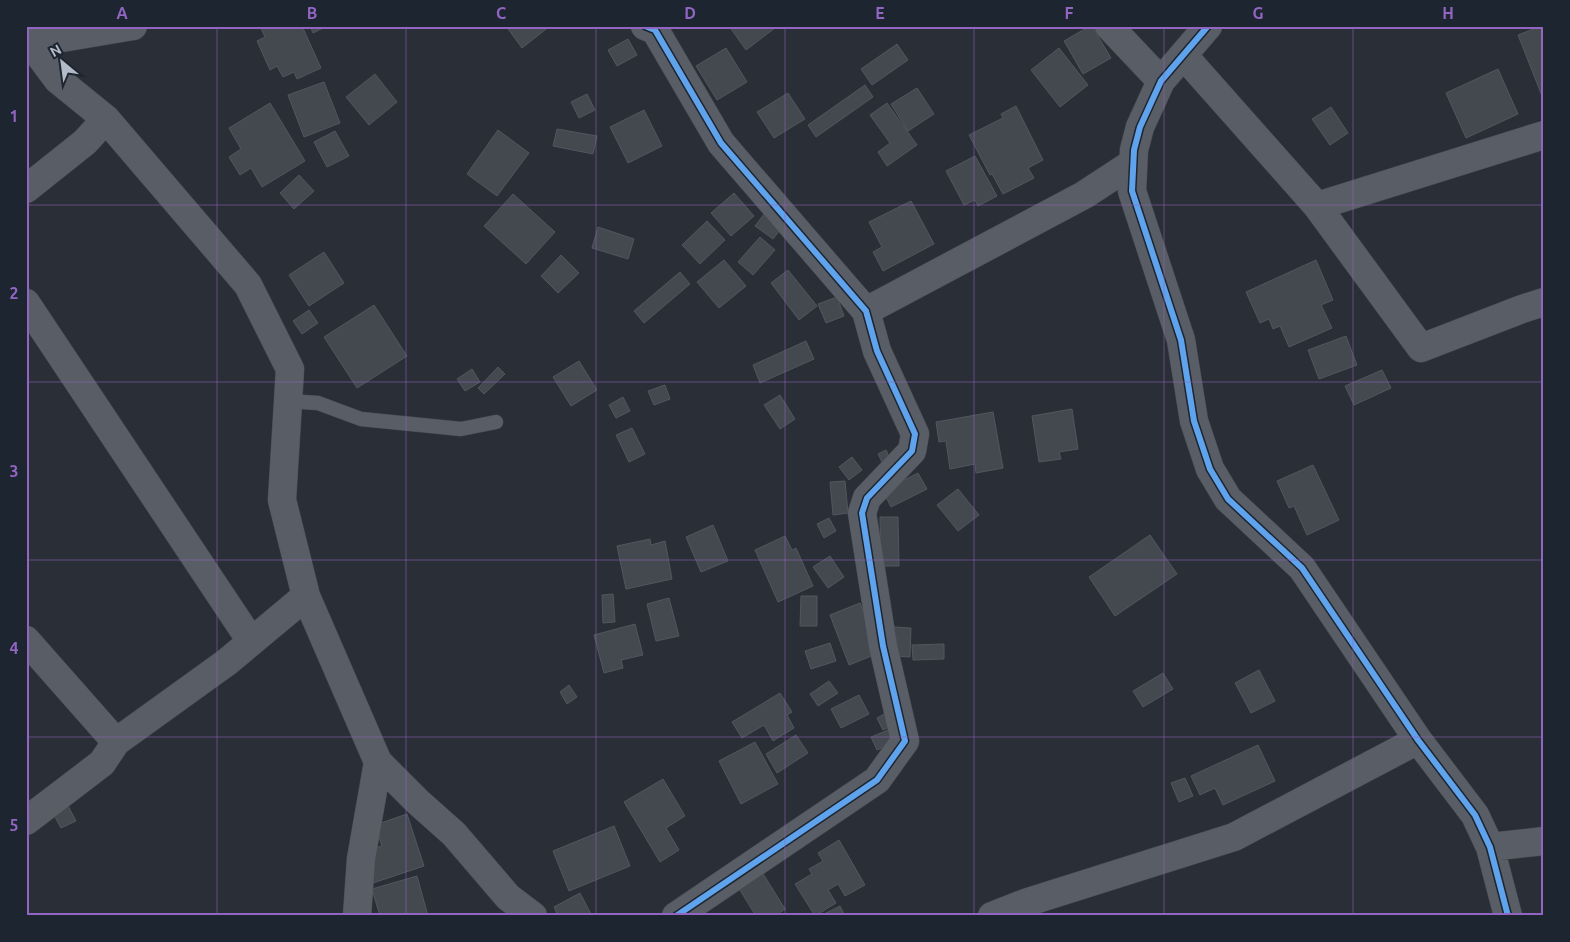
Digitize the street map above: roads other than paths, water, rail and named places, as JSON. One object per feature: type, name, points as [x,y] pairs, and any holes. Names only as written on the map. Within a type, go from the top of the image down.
[{"type":"street","points":[[132,26],[28,39],[58,80],[106,119],[248,285],[290,369],[282,500],[306,596],[378,762],[418,802],[454,834],[508,897],[533,916]]},
{"type":"street","points":[[645,26],[655,30],[721,143],[866,312],[877,351],[915,434],[912,451],[867,498],[862,513],[883,646],[904,741],[877,780],[676,916]]},
{"type":"street","points":[[1109,26],[1161,81]]},
{"type":"street","points":[[1208,26],[1161,81],[1140,127],[1134,150],[1132,190],[1181,340],[1194,421],[1210,469],[1228,499],[1302,568],[1418,740],[1475,815],[1490,847],[1508,916]]},
{"type":"street","points":[[1184,56],[1317,206],[1421,348],[1544,302]]},
{"type":"street","points":[[26,189],[85,142],[106,119]]},
{"type":"street","points":[[1317,206],[1544,135]]},
{"type":"street","points":[[866,312],[1084,195],[1133,163]]},
{"type":"street","points":[[26,303],[252,641]]},
{"type":"street","points":[[26,821],[102,763],[116,742],[227,662],[306,596]]},
{"type":"street","points":[[26,640],[116,742]]},
{"type":"street","points":[[992,916],[1028,902],[1234,837],[1418,740]]},
{"type":"street","points":[[357,916],[361,859],[378,762]]},
{"type":"street","points":[[1490,847],[1544,841]]},
{"type":"lane","points":[[287,400],[318,402],[361,419],[370,420],[461,429],[496,422]]}]
